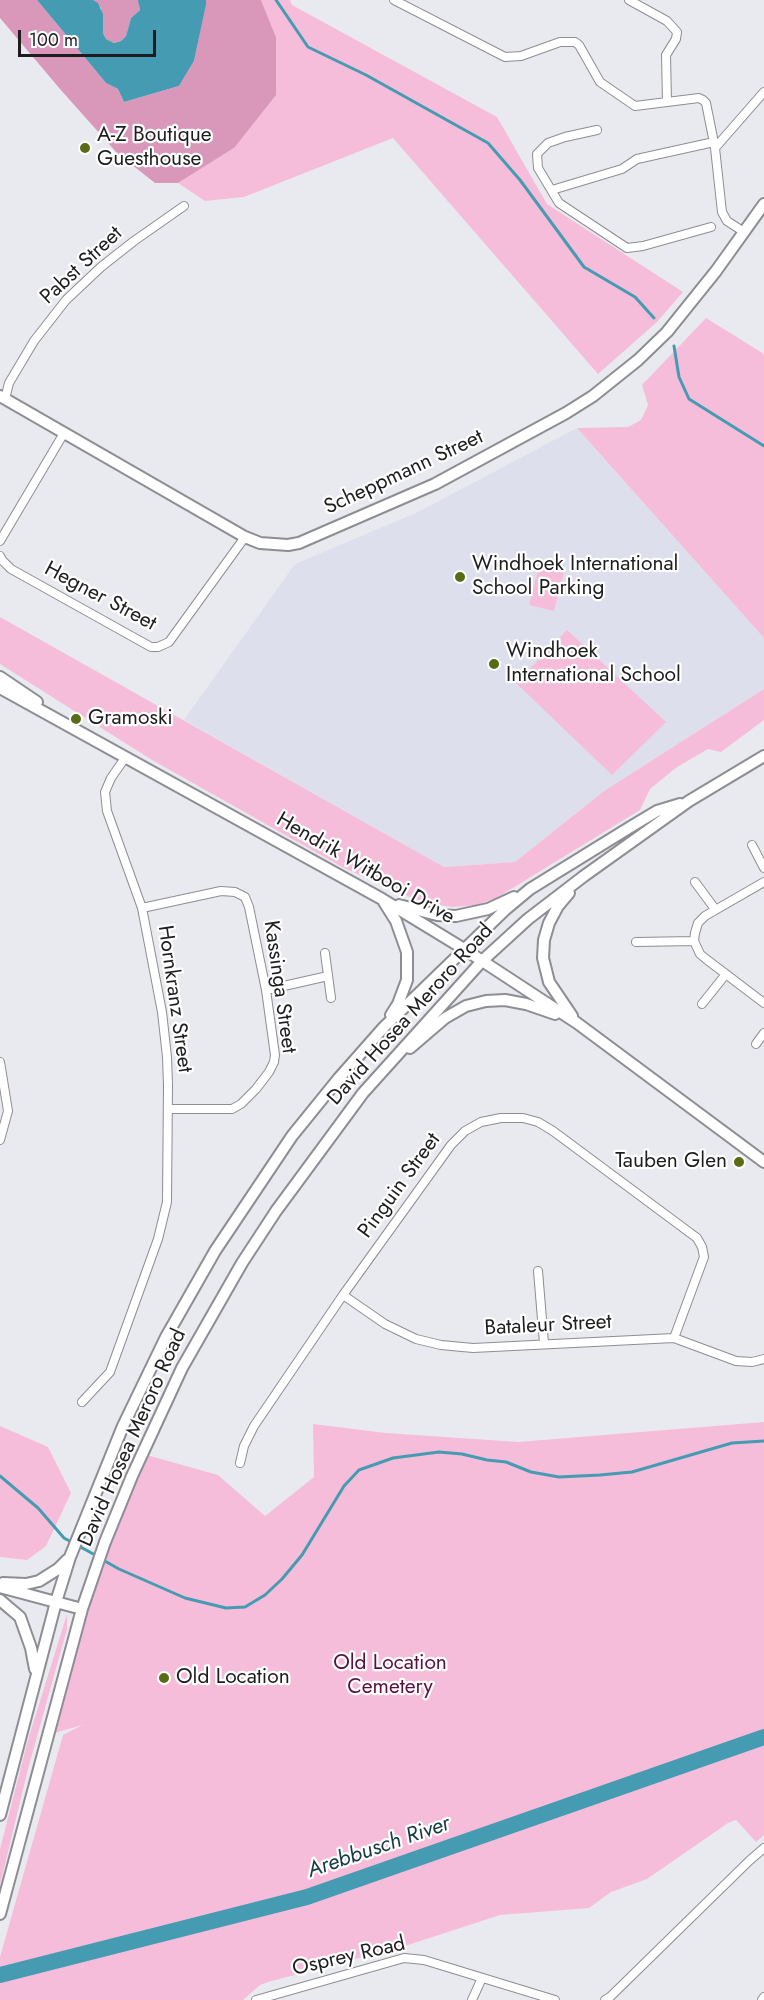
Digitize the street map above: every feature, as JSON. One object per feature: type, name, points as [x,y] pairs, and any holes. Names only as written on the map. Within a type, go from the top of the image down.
[{"type":"main road","name":"Scheppmann Street","points":[[2,401],[64,433],[245,537],[269,544],[298,543],[435,484],[593,396],[623,373],[667,332],[702,291],[764,204]]},
{"type":"main road","name":"Hendrik Witbooi Drive","points":[[0,677],[82,734]]},
{"type":"main road","name":"Hendrik Witbooi Drive","points":[[0,688],[382,899],[464,949],[577,1023],[764,1162]]},
{"type":"main road","name":"David Hosea Meroro Road","points":[[0,1914],[82,1609],[96,1568],[132,1476],[182,1368],[242,1263],[315,1156],[378,1075],[482,961],[528,919],[584,876],[689,801],[764,756]]},
{"type":"main road","name":"David Hosea Meroro Road","points":[[0,1815],[56,1602],[71,1555],[123,1426],[166,1337],[215,1251],[292,1136],[384,1027],[530,889],[657,811],[689,801]]},
{"type":"main road","points":[[577,1023],[549,982],[543,958],[544,940],[549,923],[558,906],[584,876]]},
{"type":"main road","points":[[382,899],[437,915],[456,916],[488,909],[530,889]]},
{"type":"main road","points":[[382,899],[404,937],[408,968],[407,980],[398,1004],[384,1027]]},
{"type":"main road","points":[[378,1075],[445,1018],[466,1006],[486,1001],[505,1000],[526,1004],[577,1023]]},
{"type":"main road","points":[[0,1585],[39,1581],[58,1569],[71,1555]]},
{"type":"main road","points":[[0,1585],[82,1609]]},
{"type":"main road","points":[[0,1600],[20,1617],[31,1648],[36,1672]]},
{"type":"street","points":[[394,0],[505,57],[521,56],[560,42],[574,42],[579,45],[600,82],[631,104],[640,106],[699,98],[703,100],[706,103],[715,145],[722,212],[727,221],[744,232]]},
{"type":"street","points":[[629,0],[667,21],[677,32],[676,39],[666,55],[668,101]]},
{"type":"street","points":[[715,145],[764,92]]},
{"type":"street","points":[[597,130],[548,143],[537,154],[538,168],[559,203],[627,248],[643,246],[711,227]]},
{"type":"street","points":[[552,190],[622,170],[638,159],[700,144],[715,145]]},
{"type":"street","name":"Pabst Street","points":[[2,401],[9,382],[29,349],[66,300],[117,254],[184,206]]},
{"type":"street","points":[[0,541],[64,433]]},
{"type":"street","name":"Hegner Street","points":[[0,556],[11,569],[151,647],[158,647],[169,642],[245,537]]},
{"type":"street","name":"Hornkranz Street","points":[[81,1402],[110,1372],[158,1239],[167,1202],[167,1057],[162,1012],[142,908],[107,811],[105,792],[111,778],[125,758]]},
{"type":"street","points":[[752,845],[764,868]]},
{"type":"street","points":[[696,882],[715,909]]},
{"type":"street","points":[[764,882],[705,916],[698,923],[694,941],[700,954],[764,1003]]},
{"type":"street","name":"Kassinga Street","points":[[142,908],[221,891],[235,892],[245,897],[266,990],[275,1055],[269,1072],[256,1089],[241,1104],[232,1109],[168,1109]]},
{"type":"street","points":[[636,942],[694,941]]},
{"type":"street","points":[[325,953],[331,998]]},
{"type":"street","points":[[702,1004],[726,974]]},
{"type":"street","points":[[266,990],[328,976]]},
{"type":"street","points":[[756,1044],[764,1033]]},
{"type":"street","points":[[0,1062],[8,1111],[0,1140]]},
{"type":"street","name":"Pinguin Street","points":[[240,1463],[244,1446],[254,1426],[343,1295],[451,1145],[465,1131],[482,1122],[501,1118],[523,1118],[538,1122],[697,1238],[704,1257],[674,1338]]},
{"type":"street","points":[[538,1271],[544,1343]]},
{"type":"street","name":"Bataleur Street","points":[[343,1295],[385,1324],[428,1343],[473,1348],[674,1338],[736,1361],[752,1362],[764,1359]]},
{"type":"street","points":[[605,2000],[764,1848]]},
{"type":"street","name":"Osprey Road","points":[[256,2000],[404,1958],[424,1960],[555,2000]]},
{"type":"street","points":[[472,2000],[482,1978]]},
{"type":"shaded area","points":[[0,0],[37,0],[106,83],[118,89],[124,102],[179,86],[194,61],[206,0],[261,0],[276,37],[276,95],[234,148],[178,183],[155,183],[117,153],[60,89],[0,18]]},
{"type":"shaded area","points":[[93,0],[138,0],[140,10],[131,18],[126,36],[121,41],[114,43],[106,39],[103,33],[101,8]]},
{"type":"shaded area","name":"Windhoek International School","points":[[577,428],[764,638],[764,689],[604,791],[515,862],[444,867],[184,720],[295,564],[416,513]]},
{"type":"green space","points":[[261,0],[290,0],[292,5],[497,117],[547,204],[683,292],[657,322],[598,374],[393,138],[244,197],[205,201],[178,183],[234,148],[276,37]]},
{"type":"green space","points":[[706,318],[764,354],[764,638],[577,428],[628,427],[641,420],[648,405],[642,385]]},
{"type":"green space","points":[[539,566],[564,572],[554,611],[529,605]]},
{"type":"green space","points":[[0,617],[444,867],[515,862],[604,791],[764,689],[764,720],[721,752],[708,749],[677,767],[650,789],[640,810],[498,897],[477,905],[452,907],[421,902],[344,868],[152,760],[0,664]]},
{"type":"green space","points":[[567,630],[666,722],[612,775],[516,683]]},
{"type":"green space","name":"Old Location Cemetery","points":[[764,1422],[764,1835],[756,1842],[736,1820],[728,1823],[647,1879],[611,1892],[589,1908],[500,1915],[408,1945],[268,1982],[260,1985],[243,2000],[0,2000],[0,1957],[63,1735],[82,1725],[48,1735],[82,1609],[143,1454],[218,1475],[265,1516],[314,1477],[313,1424],[386,1433],[518,1442]]},
{"type":"green space","points":[[0,1426],[48,1447],[71,1493],[46,1546],[27,1560],[0,1557]]},
{"type":"green space","points":[[67,1614],[67,1629],[28,1769],[0,1885],[0,1849],[28,1740]]},
{"type":"water","points":[[37,0],[93,0],[98,3],[103,14],[103,33],[106,39],[114,43],[126,36],[131,18],[140,10],[138,0],[206,0],[206,4],[194,61],[179,86],[124,102],[118,89],[106,83]]},
{"type":"waterway","points":[[276,0],[308,47],[366,75],[488,143],[520,180],[584,267],[635,297],[654,318]]},
{"type":"waterway","points":[[674,346],[679,377],[689,399],[764,446]]},
{"type":"waterway","points":[[103,1560],[185,1598],[226,1608],[245,1607],[265,1595],[302,1555],[344,1486],[359,1470],[393,1458],[439,1452],[462,1454],[506,1462],[531,1472],[559,1477],[632,1472],[732,1443],[764,1441]]},
{"type":"waterway","points":[[0,1476],[38,1508],[64,1538],[97,1556]]},
{"type":"waterway","name":"Arebbusch River","points":[[0,1975],[307,1897],[764,1737]]},
{"type":"place","name":"A-Z Boutique Guesthouse","points":[[85,148]]},
{"type":"place","name":"Windhoek International School Parking","points":[[460,577]]},
{"type":"place","name":"Windhoek International School","points":[[494,664]]},
{"type":"place","name":"Gramoski","points":[[76,719]]},
{"type":"place","name":"Tauben Glen","points":[[739,1162]]},
{"type":"place","name":"Old Location","points":[[164,1678]]}]
